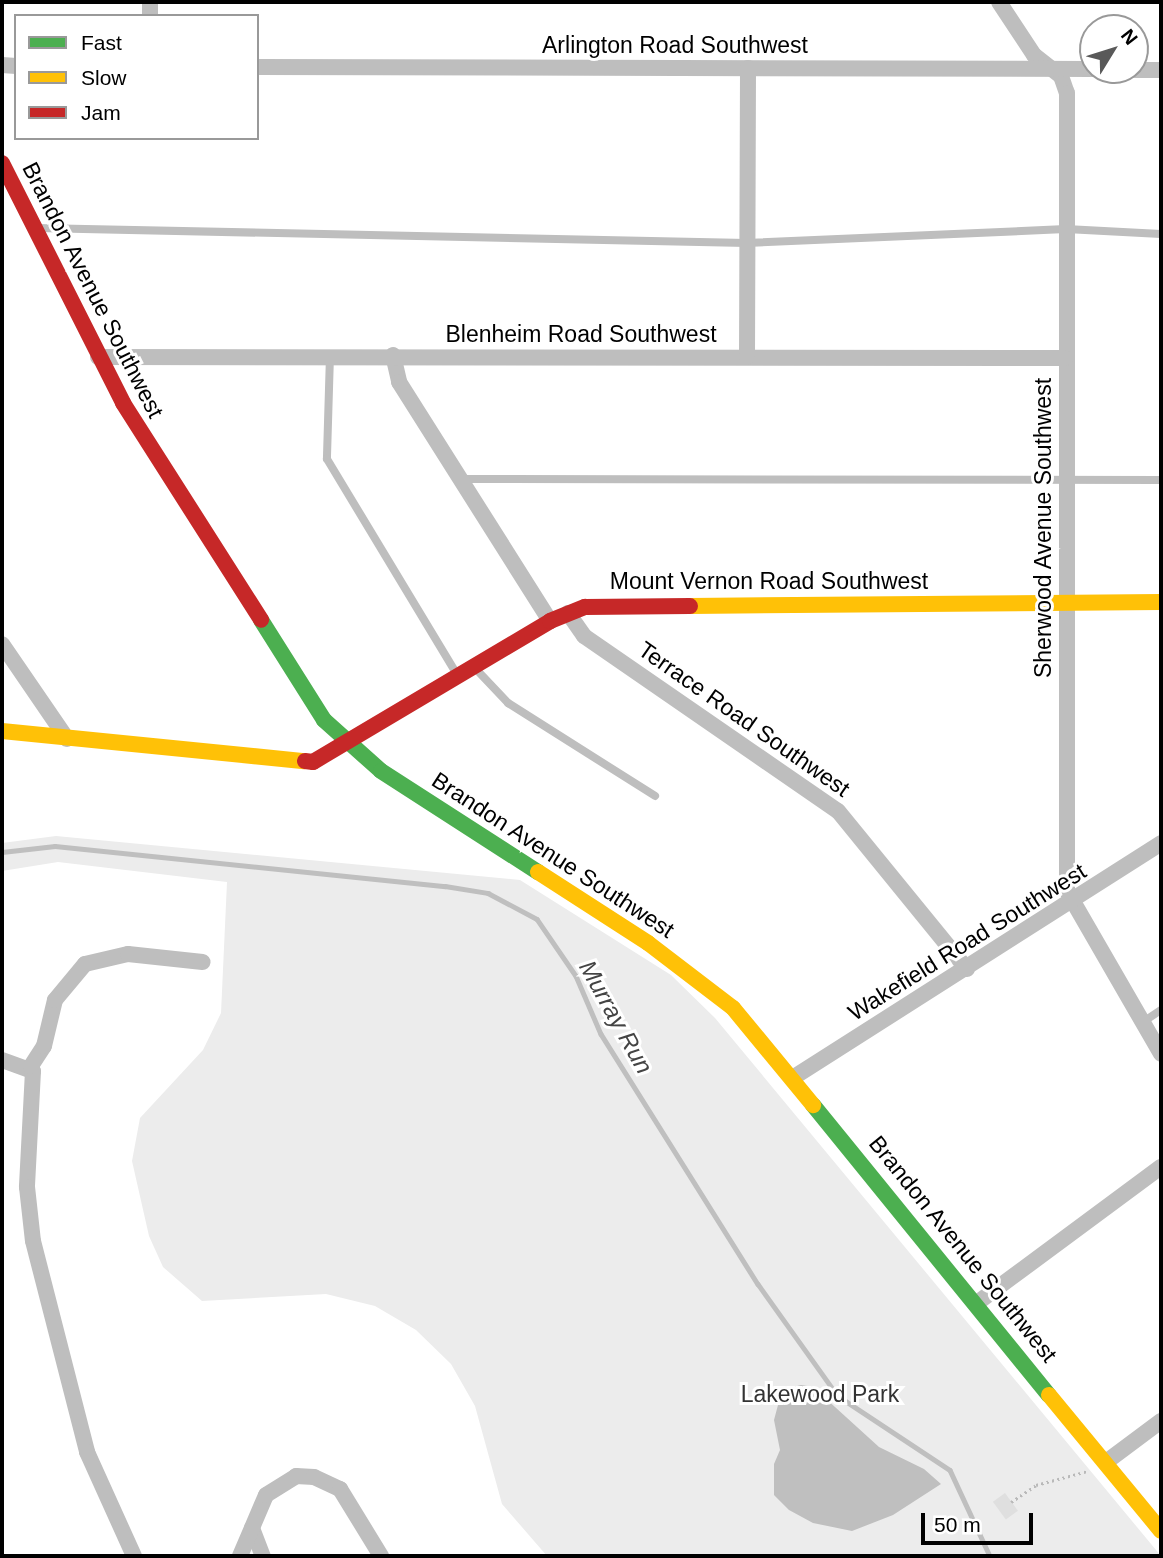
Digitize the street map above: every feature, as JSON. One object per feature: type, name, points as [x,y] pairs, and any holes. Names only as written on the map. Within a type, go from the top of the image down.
[{"type":"main road","name":"Brandon Avenue Southwest","points":[[2,163],[8,189],[34,228],[98,357],[308,699],[349,745],[708,985],[794,1077],[1161,1531]]},
{"type":"main road","name":"Mount Vernon Road Southwest","points":[[2,731],[313,762],[349,745],[550,621],[568,612],[605,603],[1161,602]]},
{"type":"street","name":"Sherwood Avenue Southwest","points":[[999,2],[1034,55],[1054,69],[1067,93],[1066,877],[1072,903],[1140,1024],[1161,1054]]},
{"type":"street","name":"Arlington Road Southwest","points":[[259,67],[1079,69]]},
{"type":"street","points":[[747,357],[748,68]]},
{"type":"street","points":[[393,355],[399,382],[550,621]]},
{"type":"street","name":"Blenheim Road Southwest","points":[[98,357],[393,355],[1065,358]]},
{"type":"street","name":"Terrace Road Southwest","points":[[568,612],[584,636],[838,810],[967,969]]},
{"type":"street","points":[[2,644],[67,739]]},
{"type":"street","name":"Wakefield Road Southwest","points":[[794,1077],[1072,903],[1161,843]]},
{"type":"street","points":[[134,1556],[87,1452],[33,1241],[27,1187],[31,1066],[44,1046],[55,1000],[85,964],[128,954],[204,962]]},
{"type":"street","points":[[2,1060],[31,1066]]},
{"type":"street","points":[[976,1303],[1161,1167]]},
{"type":"street","points":[[1106,1462],[1161,1420]]},
{"type":"street","points":[[240,1556],[251,1528],[276,1483],[314,1477],[350,1499],[381,1556]]},
{"type":"street","points":[[251,1528],[262,1556]]},
{"type":"lane","points":[[34,228],[747,243],[1066,229],[1161,234]]},
{"type":"lane","points":[[330,355],[327,459],[459,677]]},
{"type":"lane","points":[[461,479],[1161,480]]},
{"type":"lane","points":[[474,667],[508,703],[655,796]]},
{"type":"lane","points":[[1140,1024],[1161,1010]]},
{"type":"path","points":[[1012,1502],[1036,1485],[1073,1478],[1106,1462]]},
{"type":"green space","name":"Lakewood Park","points":[[56,836],[520,880],[671,975],[715,1018],[1161,1556],[547,1556],[502,1504],[475,1406],[451,1364],[416,1330],[375,1306],[326,1294],[202,1301],[163,1267],[149,1236],[132,1161],[140,1118],[203,1050],[221,1013],[227,882],[58,862],[2,871],[2,843]]},
{"type":"shaded area","points":[[801,1385],[813,1387],[879,1447],[924,1469],[941,1484],[893,1515],[852,1531],[813,1523],[789,1510],[774,1495],[774,1464],[780,1450],[774,1420],[782,1390]]},
{"type":"building","points":[[1005,1493],[1018,1511],[1006,1520],[993,1502]]},
{"type":"waterway","name":"Murray Run","points":[[2,852],[55,846],[445,886],[488,893],[537,919],[576,976],[601,1034],[758,1284],[838,1396],[950,1470],[990,1556]]},
{"type":"traffic: fast","points":[[261,620],[324,720],[381,771],[538,872]]},
{"type":"traffic: fast","points":[[813,1105],[1049,1395]]},
{"type":"traffic: slow","points":[[690,606],[1161,602]]},
{"type":"traffic: slow","points":[[2,731],[305,761]]},
{"type":"traffic: slow","points":[[538,872],[648,943],[733,1008],[813,1105]]},
{"type":"traffic: slow","points":[[1049,1395],[1161,1531]]},
{"type":"traffic: jam","points":[[2,163],[123,403],[261,620]]},
{"type":"traffic: jam","points":[[305,761],[313,762],[550,621],[585,607],[690,606]]}]
